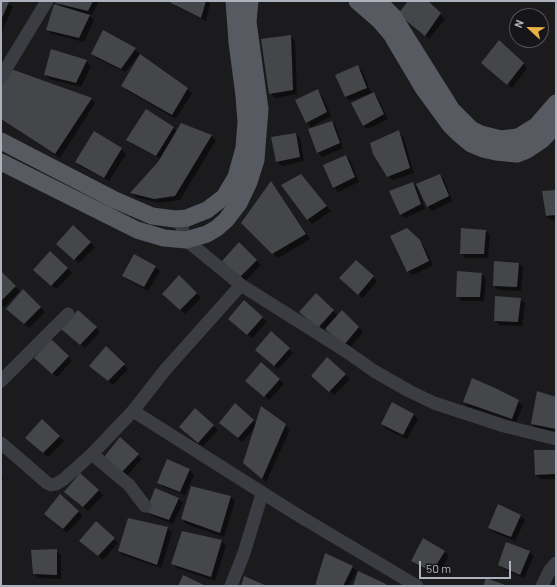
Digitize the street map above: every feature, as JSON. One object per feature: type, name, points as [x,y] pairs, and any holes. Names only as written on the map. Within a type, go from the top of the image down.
[{"type":"main road","points":[[1,141],[140,212],[152,216],[179,219],[197,215],[207,210],[224,197],[236,177],[244,148],[246,122],[234,1]]},
{"type":"main road","points":[[1,162],[137,230],[164,238],[186,240],[207,234],[226,220],[239,203],[250,182],[256,160],[260,109],[248,22],[250,1]]},
{"type":"main road","points":[[357,1],[375,15],[391,34],[423,88],[454,130],[472,144],[483,149],[496,152],[517,154],[527,150],[542,140],[556,125]]},
{"type":"main road","points":[[378,1],[393,16],[452,110],[471,129],[481,134],[501,139],[518,137],[536,126],[556,103]]},
{"type":"street","points":[[1,77],[47,1]]},
{"type":"street","points":[[179,219],[186,240],[241,285],[347,352],[374,371],[409,391],[434,402],[504,426],[556,438]]},
{"type":"street","points":[[1,443],[42,480],[52,485],[64,479],[92,454],[133,410],[165,370],[241,285]]},
{"type":"street","points":[[1,381],[68,314]]},
{"type":"street","points":[[133,410],[396,581],[416,586]]},
{"type":"street","points":[[92,454],[129,485],[145,506]]},
{"type":"street","points":[[231,586],[244,553],[262,494]]},
{"type":"street","points":[[542,586],[550,570],[556,563]]},
{"type":"building","points":[[1,1],[9,2],[1,20]]},
{"type":"building","points":[[56,1],[93,1],[88,11],[55,3]]},
{"type":"building","points":[[172,1],[206,1],[201,18],[171,3]]},
{"type":"building","points":[[408,1],[428,1],[441,13],[425,36],[398,14]]},
{"type":"building","points":[[54,4],[90,15],[79,38],[46,30]]},
{"type":"building","points":[[103,30],[136,48],[121,69],[91,54]]},
{"type":"building","points":[[291,35],[293,90],[269,94],[261,39]]},
{"type":"building","points":[[499,40],[524,63],[507,85],[481,63]]},
{"type":"building","points":[[51,49],[87,60],[76,83],[44,75]]},
{"type":"building","points":[[140,54],[188,88],[172,115],[121,86]]},
{"type":"building","points":[[358,65],[367,88],[345,97],[335,75]]},
{"type":"building","points":[[11,69],[92,98],[55,154],[1,119],[1,86]]},
{"type":"building","points":[[318,89],[327,112],[306,123],[295,100]]},
{"type":"building","points":[[374,92],[384,114],[363,126],[351,103]]},
{"type":"building","points":[[146,109],[174,127],[156,156],[126,140]]},
{"type":"building","points":[[332,121],[340,143],[317,153],[308,129]]},
{"type":"building","points":[[181,123],[212,135],[175,196],[154,199],[130,193],[158,162]]},
{"type":"building","points":[[399,130],[410,168],[387,177],[373,154],[370,143]]},
{"type":"building","points":[[94,131],[122,148],[104,178],[75,162]]},
{"type":"building","points":[[296,133],[300,157],[276,162],[271,137]]},
{"type":"building","points":[[346,155],[355,177],[333,188],[323,165]]},
{"type":"building","points":[[301,174],[327,206],[307,220],[281,185]]},
{"type":"building","points":[[440,174],[449,196],[427,207],[416,184]]},
{"type":"building","points":[[271,181],[306,234],[272,254],[241,223]]},
{"type":"building","points":[[413,182],[421,204],[400,215],[389,191]]},
{"type":"building","points":[[556,190],[556,215],[546,216],[542,191]]},
{"type":"building","points":[[73,225],[91,242],[74,260],[56,244]]},
{"type":"building","points":[[407,228],[420,240],[429,261],[407,272],[390,236]]},
{"type":"building","points":[[461,228],[486,230],[484,254],[460,254]]},
{"type":"building","points":[[239,242],[257,260],[240,277],[222,261]]},
{"type":"building","points":[[50,251],[68,268],[51,286],[33,270]]},
{"type":"building","points":[[134,254],[156,266],[144,287],[122,276]]},
{"type":"building","points":[[356,260],[374,276],[358,295],[339,278]]},
{"type":"building","points":[[494,261],[519,263],[517,287],[493,286]]},
{"type":"building","points":[[1,271],[16,286],[1,301]]},
{"type":"building","points":[[457,271],[482,273],[480,297],[456,297]]},
{"type":"building","points":[[179,275],[197,293],[180,310],[162,294]]},
{"type":"building","points":[[23,289],[41,307],[24,324],[6,309]]},
{"type":"building","points":[[316,293],[334,310],[318,328],[299,312]]},
{"type":"building","points":[[495,296],[521,298],[518,322],[494,321]]},
{"type":"building","points":[[244,300],[263,317],[247,335],[228,319]]},
{"type":"building","points":[[78,310],[97,327],[80,345],[61,329]]},
{"type":"building","points":[[342,310],[359,327],[344,345],[325,329]]},
{"type":"building","points":[[271,331],[290,348],[274,366],[255,350]]},
{"type":"building","points":[[51,339],[69,356],[52,374],[34,358]]},
{"type":"building","points":[[106,346],[125,364],[108,381],[89,366]]},
{"type":"building","points":[[327,357],[346,374],[329,392],[311,376]]},
{"type":"building","points":[[261,362],[280,379],[264,397],[245,381]]},
{"type":"building","points":[[472,378],[519,400],[512,419],[463,402]]},
{"type":"building","points":[[537,391],[556,397],[556,429],[531,424]]},
{"type":"building","points":[[392,402],[414,414],[403,435],[381,424]]},
{"type":"building","points":[[235,403],[254,420],[238,438],[219,423]]},
{"type":"building","points":[[261,406],[286,424],[262,479],[243,463]]},
{"type":"building","points":[[195,408],[214,425],[198,443],[179,427]]},
{"type":"building","points":[[42,419],[60,436],[43,453],[25,438]]},
{"type":"building","points":[[120,437],[139,454],[122,472],[104,457]]},
{"type":"building","points":[[534,450],[556,450],[556,474],[535,475]]},
{"type":"building","points":[[167,459],[190,469],[180,492],[157,483]]},
{"type":"building","points":[[80,473],[99,490],[83,507],[64,492]]},
{"type":"building","points":[[191,486],[231,496],[220,533],[181,519]]},
{"type":"building","points":[[155,488],[179,498],[169,520],[146,512]]},
{"type":"building","points":[[60,494],[79,511],[63,529],[44,514]]},
{"type":"building","points":[[498,504],[521,515],[511,537],[488,528]]},
{"type":"building","points":[[128,518],[168,527],[157,565],[118,551]]},
{"type":"building","points":[[96,521],[115,538],[98,556],[79,541]]},
{"type":"building","points":[[182,531],[222,540],[211,577],[171,564]]},
{"type":"building","points":[[423,538],[445,551],[432,572],[411,561]]},
{"type":"building","points":[[506,542],[530,551],[520,575],[498,565]]},
{"type":"building","points":[[57,549],[57,575],[33,574],[31,550]]},
{"type":"building","points":[[325,553],[353,566],[343,586],[315,586]]},
{"type":"building","points":[[358,571],[386,584],[385,586],[353,586]]},
{"type":"building","points":[[183,575],[206,586],[178,586]]},
{"type":"building","points":[[244,576],[267,586],[241,586]]},
{"type":"building","points":[[486,578],[508,586],[483,586]]}]
